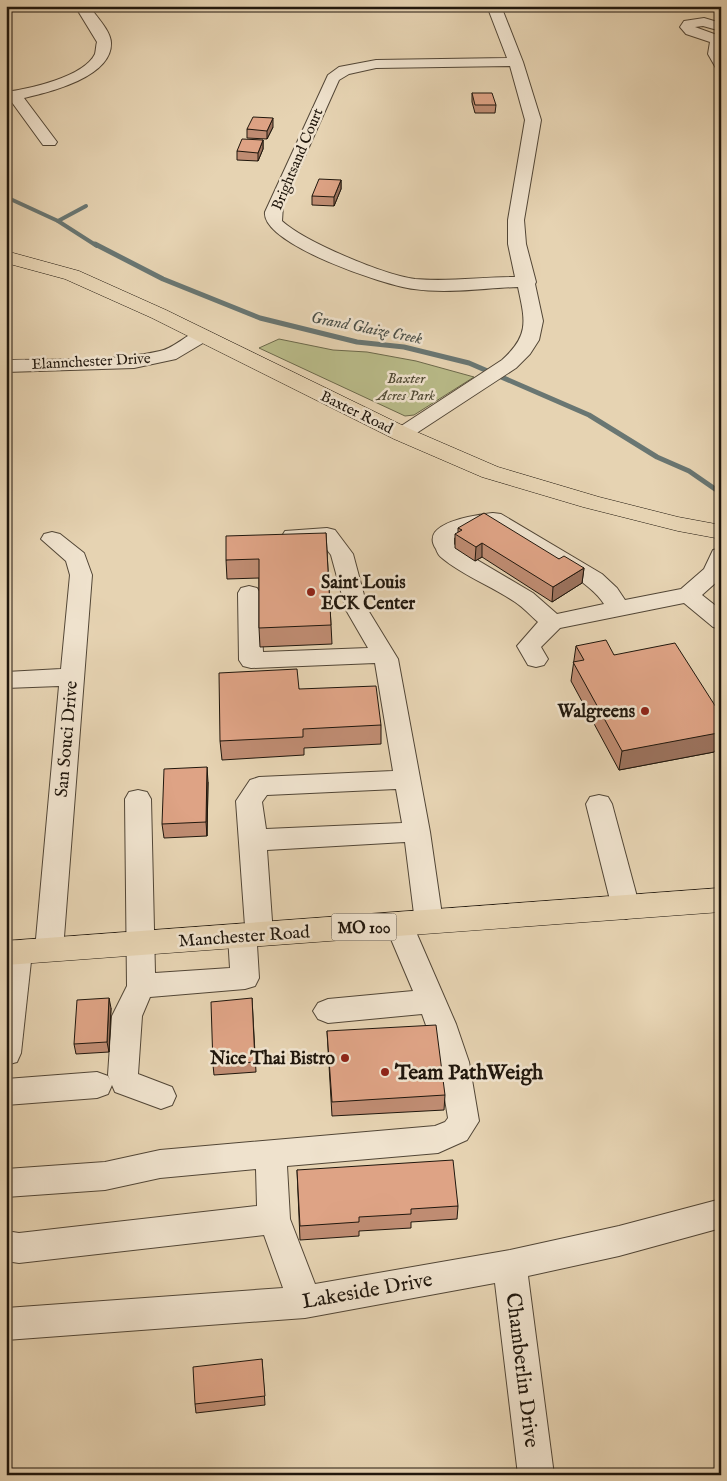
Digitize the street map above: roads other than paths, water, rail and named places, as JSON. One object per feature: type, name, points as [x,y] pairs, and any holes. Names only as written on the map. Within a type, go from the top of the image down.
[{"type":"main road","name":"Baxter Road","points":[[6,257],[72,275],[159,314],[402,434],[490,472],[591,502],[678,524],[721,532]]},
{"type":"main road","name":"Manchester Road","points":[[12,953],[721,900]]},
{"type":"street","points":[[49,142],[11,96],[40,90],[66,81],[99,60],[103,54],[104,42],[82,6]]},
{"type":"street","points":[[402,434],[509,364],[522,353],[533,332],[534,320],[518,244],[516,220],[533,120],[516,62],[500,16],[494,6]]},
{"type":"street","points":[[720,35],[714,54],[721,65]]},
{"type":"street","name":"Brightsand Court","points":[[516,62],[376,64],[353,67],[338,73],[333,78],[274,205],[272,214],[275,223],[282,231],[363,269],[392,279],[414,284],[527,282]]},
{"type":"street","name":"Elannchester Drive","points":[[6,366],[134,362],[169,355],[201,336]]},
{"type":"street","points":[[552,622],[525,598],[449,553],[443,547],[444,535],[464,524],[493,519],[594,579],[609,593],[618,608]]},
{"type":"street","points":[[6,1183],[105,1176],[160,1164],[438,1139],[456,1131],[464,1121],[454,1062],[431,1001],[414,924],[417,832],[384,655],[357,610],[342,554],[327,535],[271,536]]},
{"type":"street","name":"San Souci Drive","points":[[49,950],[80,575],[76,558],[52,539]]},
{"type":"street","points":[[536,659],[529,646],[552,622],[688,595],[718,567]]},
{"type":"street","points":[[249,593],[251,660],[384,655]]},
{"type":"street","points":[[688,595],[721,622]]},
{"type":"street","points":[[6,680],[71,677]]},
{"type":"street","points":[[141,986],[245,978],[250,936],[253,836],[249,801],[259,786],[407,779]]},
{"type":"street","points":[[138,799],[139,897],[142,944],[141,986],[127,1016],[124,1075],[126,1083],[161,1096]]},
{"type":"street","points":[[600,804],[626,908]]},
{"type":"street","points":[[253,836],[268,840],[417,832]]},
{"type":"street","points":[[6,1053],[12,953]]},
{"type":"street","points":[[328,1011],[431,1001]]},
{"type":"street","points":[[6,1092],[97,1085]]},
{"type":"street","points":[[271,1154],[274,1219],[305,1302]]},
{"type":"street","name":"Lakeside Drive","points":[[6,1324],[305,1302],[510,1264],[619,1241],[721,1213]]},
{"type":"street","points":[[6,1246],[19,1248],[274,1219]]},
{"type":"street","name":"Chamberlin Drive","points":[[510,1264],[536,1475]]},
{"type":"waterway","name":"Grand Glaize Creek","points":[[6,197],[58,221]]},
{"type":"waterway","points":[[58,221],[86,206]]},
{"type":"waterway","name":"Grand Glaize Creek","points":[[58,221],[97,246]]},
{"type":"waterway","name":"Grand Glaize Creek","points":[[95,244],[163,279],[260,318],[357,342],[404,347],[469,363],[589,415],[657,457],[689,471],[715,489],[721,490]]},
{"type":"place","name":"Saint Louis ECK Center","points":[[311,592]]},
{"type":"place","name":"Walgreens","points":[[645,711]]},
{"type":"place","name":"Nice Thai Bistro","points":[[345,1058]]},
{"type":"place","name":"Team PathWeigh","points":[[385,1072]]},
{"type":"park label","name":"Baxter Acres Park","points":[[406,386]]}]
